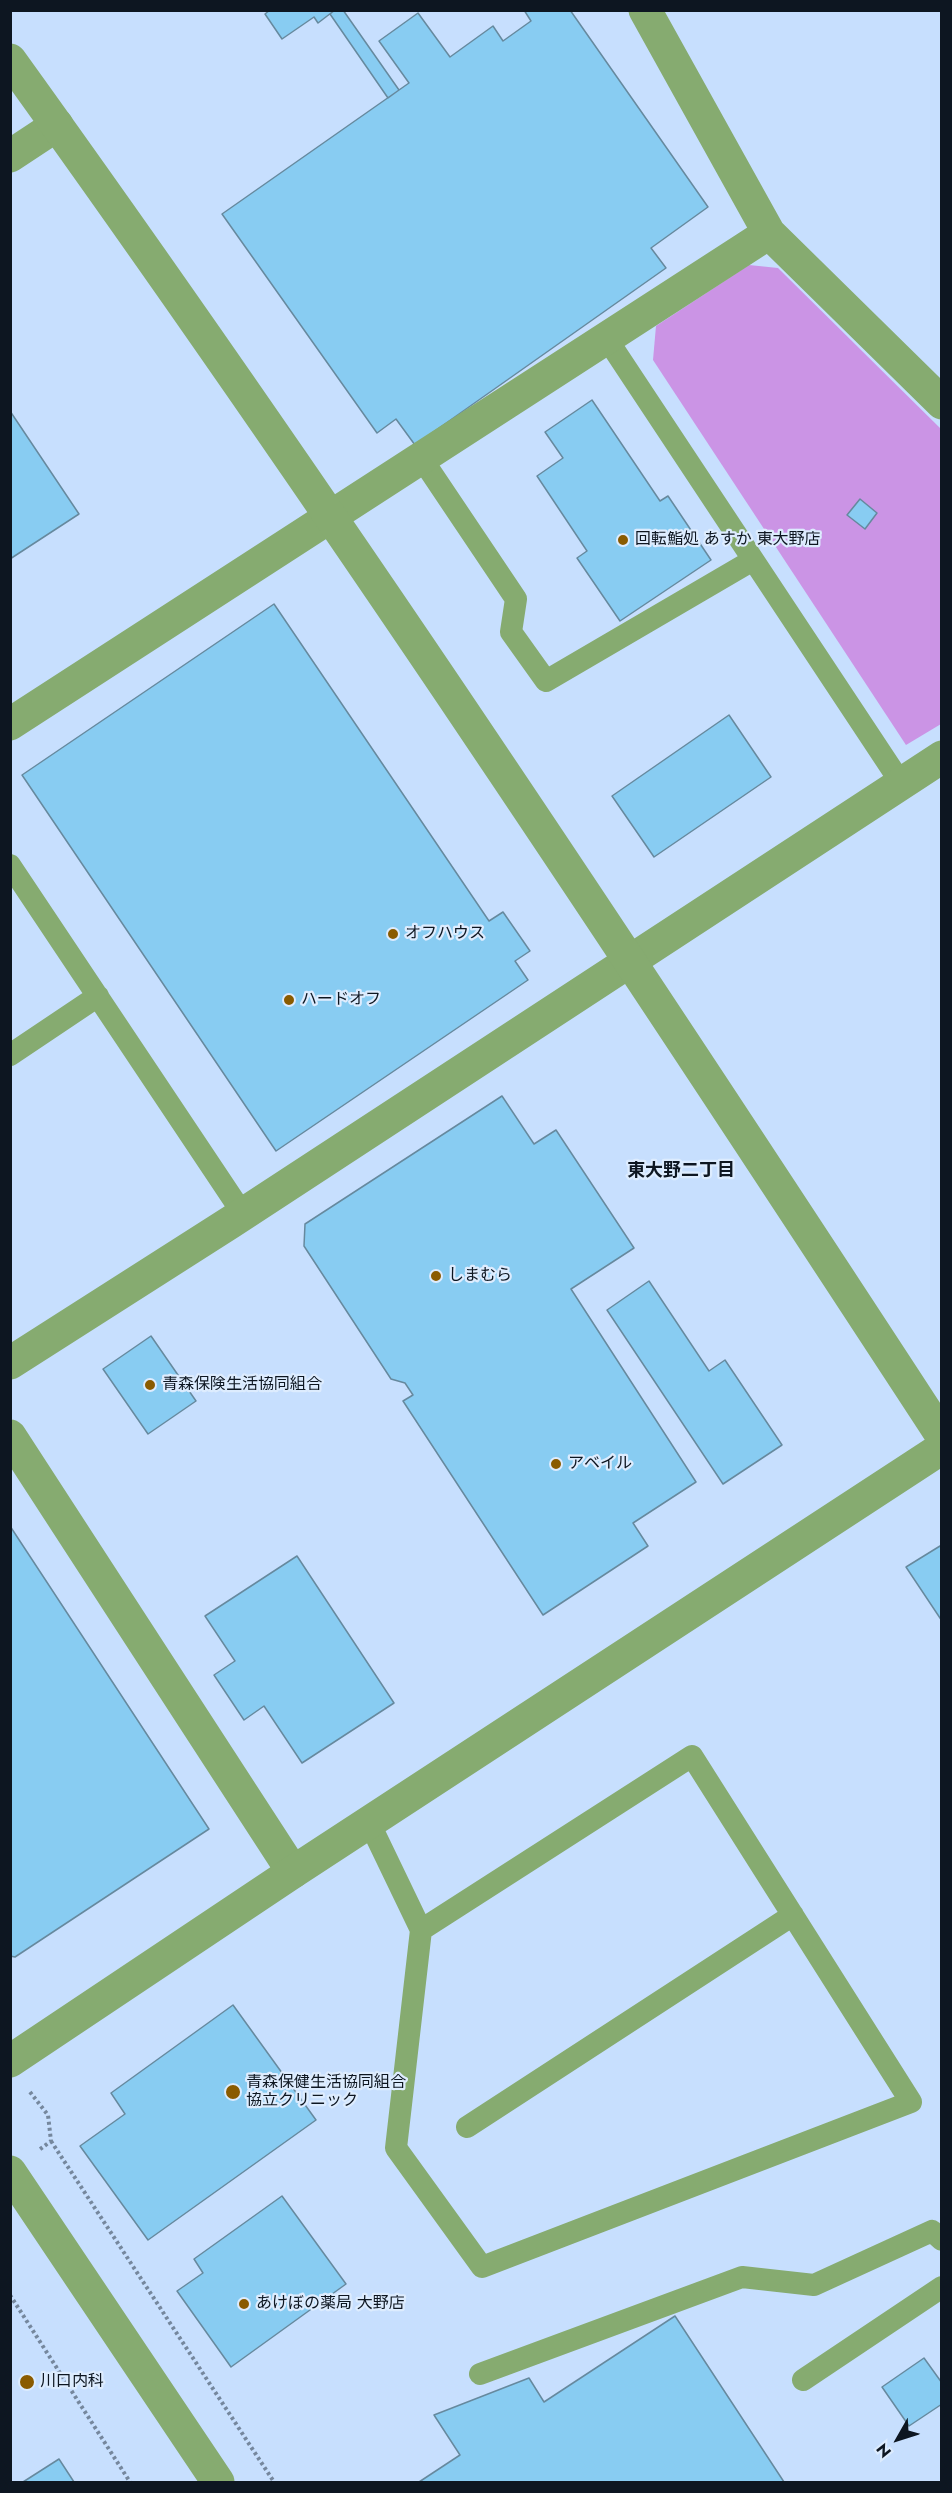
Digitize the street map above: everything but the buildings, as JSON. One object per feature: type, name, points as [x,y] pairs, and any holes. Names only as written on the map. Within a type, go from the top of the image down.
[{"type":"street","points":[[645,10],[770,233],[942,404]]},
{"type":"street","points":[[10,60],[331,518],[631,960],[942,1436]]},
{"type":"street","points":[[10,156],[57,125]]},
{"type":"street","points":[[10,724],[770,233]]},
{"type":"street","points":[[10,1363],[243,1214],[942,757]]},
{"type":"street","points":[[10,1436],[293,1872]]},
{"type":"street","points":[[10,2061],[369,1822],[942,1448]]},
{"type":"street","points":[[23,2162],[218,2482]]},
{"type":"lane","points":[[607,339],[901,783]]},
{"type":"lane","points":[[422,459],[516,599],[511,632],[546,681],[753,560]]},
{"type":"lane","points":[[10,865],[243,1214]]},
{"type":"lane","points":[[10,1055],[98,996]]},
{"type":"lane","points":[[369,1822],[421,1930],[396,2148],[482,2267],[911,2102],[693,1756],[421,1930]]},
{"type":"lane","points":[[466,2127],[793,1915]]},
{"type":"lane","points":[[480,2374],[742,2277],[814,2285],[932,2231],[942,2240]]},
{"type":"lane","points":[[803,2380],[942,2287]]},
{"type":"path","points":[[29,2090],[48,2115],[51,2141],[274,2482]]},
{"type":"path","points":[[23,2162],[51,2141]]},
{"type":"path","points":[[10,2295],[130,2482]]},
{"type":"shaded area","points":[[749,265],[778,268],[941,429],[941,724],[906,745],[653,360],[656,326]]},
{"type":"place","name":"回転鮨処 あすか 東大野店","points":[[623,540]]},
{"type":"place","name":"オフハウス","points":[[393,934]]},
{"type":"place","name":"ハードオフ","points":[[289,1000]]},
{"type":"place","name":"しまむら","points":[[436,1276]]},
{"type":"place","name":"青森保険生活協同組合","points":[[150,1385]]},
{"type":"place","name":"アベイル","points":[[556,1464]]},
{"type":"place","name":"青森保健生活協同組合 協立クリニック","points":[[233,2092]]},
{"type":"place","name":"あけぼの薬局 大野店","points":[[244,2304]]},
{"type":"place","name":"川口内科","points":[[27,2382]]},
{"type":"district","name":"東大野二丁目","points":[[681,1172]]}]
